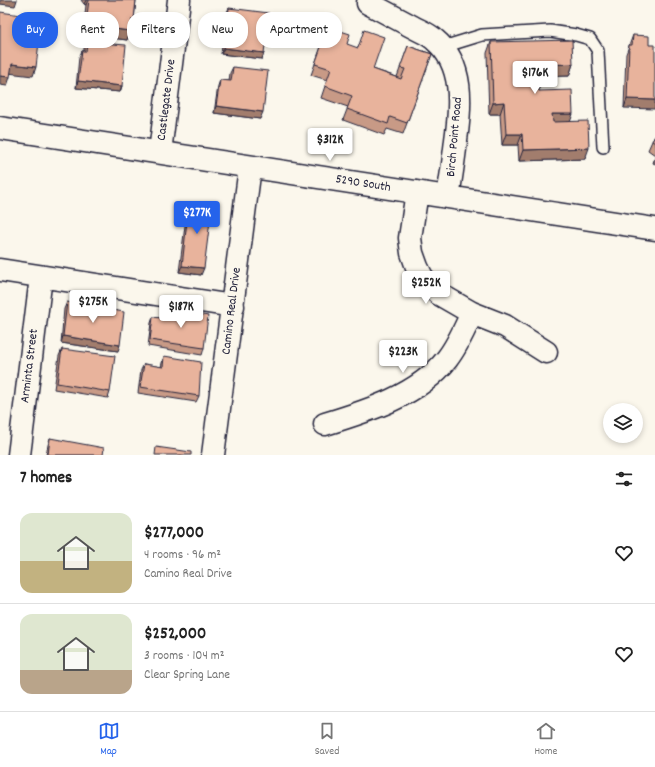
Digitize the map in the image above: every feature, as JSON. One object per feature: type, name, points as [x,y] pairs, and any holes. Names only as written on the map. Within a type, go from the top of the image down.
[{"type":"street","name":"Castlegate Drive","points":[[160,152],[179,0]]},
{"type":"street","name":"Birch Point Road","points":[[368,3],[433,38],[443,47],[450,58],[457,78],[460,104],[448,197]]},
{"type":"street","name":"5290 South","points":[[0,128],[655,229]]},
{"type":"street","name":"Camino Real Drive","points":[[213,455],[250,167]]},
{"type":"street","points":[[417,192],[410,238],[412,254],[422,277],[439,294],[472,313],[505,326],[546,352]]},
{"type":"street","points":[[0,270],[233,306]]},
{"type":"street","name":"Arminta Street","points":[[19,455],[41,277]]},
{"type":"street","points":[[325,424],[379,406],[416,387],[439,368],[447,359],[455,347],[472,313]]},
{"type":"lane","points":[[443,47],[482,35],[550,31],[590,39],[598,51],[603,147]]},
{"type":"building","points":[[89,0],[136,0],[135,12],[127,12],[127,31],[119,30],[119,12],[87,12]]},
{"type":"building","points":[[229,8],[261,12],[256,12],[256,48],[265,48],[264,53],[224,48],[248,48],[248,12],[228,12]]},
{"type":"building","points":[[0,12],[12,14],[12,48],[38,48],[36,67],[12,64],[10,77],[0,76]]},
{"type":"building","points":[[364,30],[384,37],[373,69],[401,79],[405,69],[400,68],[408,46],[432,54],[407,123],[390,117],[388,124],[347,109],[352,96],[325,86],[331,69],[315,64],[321,48],[342,48],[342,31],[350,34],[347,44],[358,48]]},
{"type":"building","points":[[633,35],[649,36],[649,45],[655,45],[655,100],[627,99],[629,45],[632,45]]},
{"type":"building","points":[[572,40],[573,64],[538,65],[539,91],[572,90],[573,114],[552,114],[553,122],[588,121],[589,148],[523,150],[522,134],[506,134],[504,102],[493,103],[491,42]]},
{"type":"building","points":[[119,44],[126,45],[122,86],[78,81],[82,51],[86,51],[86,48],[119,48]]},
{"type":"building","points":[[233,67],[268,71],[263,112],[216,106],[220,80],[231,81]]},
{"type":"building","points":[[655,136],[655,143],[652,141]]},
{"type":"building","points":[[189,203],[212,205],[204,268],[182,266]]},
{"type":"building","points":[[67,302],[124,312],[120,345],[63,336]]},
{"type":"building","points":[[170,309],[208,316],[204,348],[150,340],[153,317],[169,319]]},
{"type":"building","points":[[62,349],[115,356],[110,392],[57,383]]},
{"type":"building","points":[[164,356],[201,362],[199,396],[140,387],[144,364],[163,367]]},
{"type":"building","points":[[50,438],[104,448],[103,455],[48,455]]},
{"type":"building","points":[[156,447],[191,452],[191,455],[155,455]]}]
